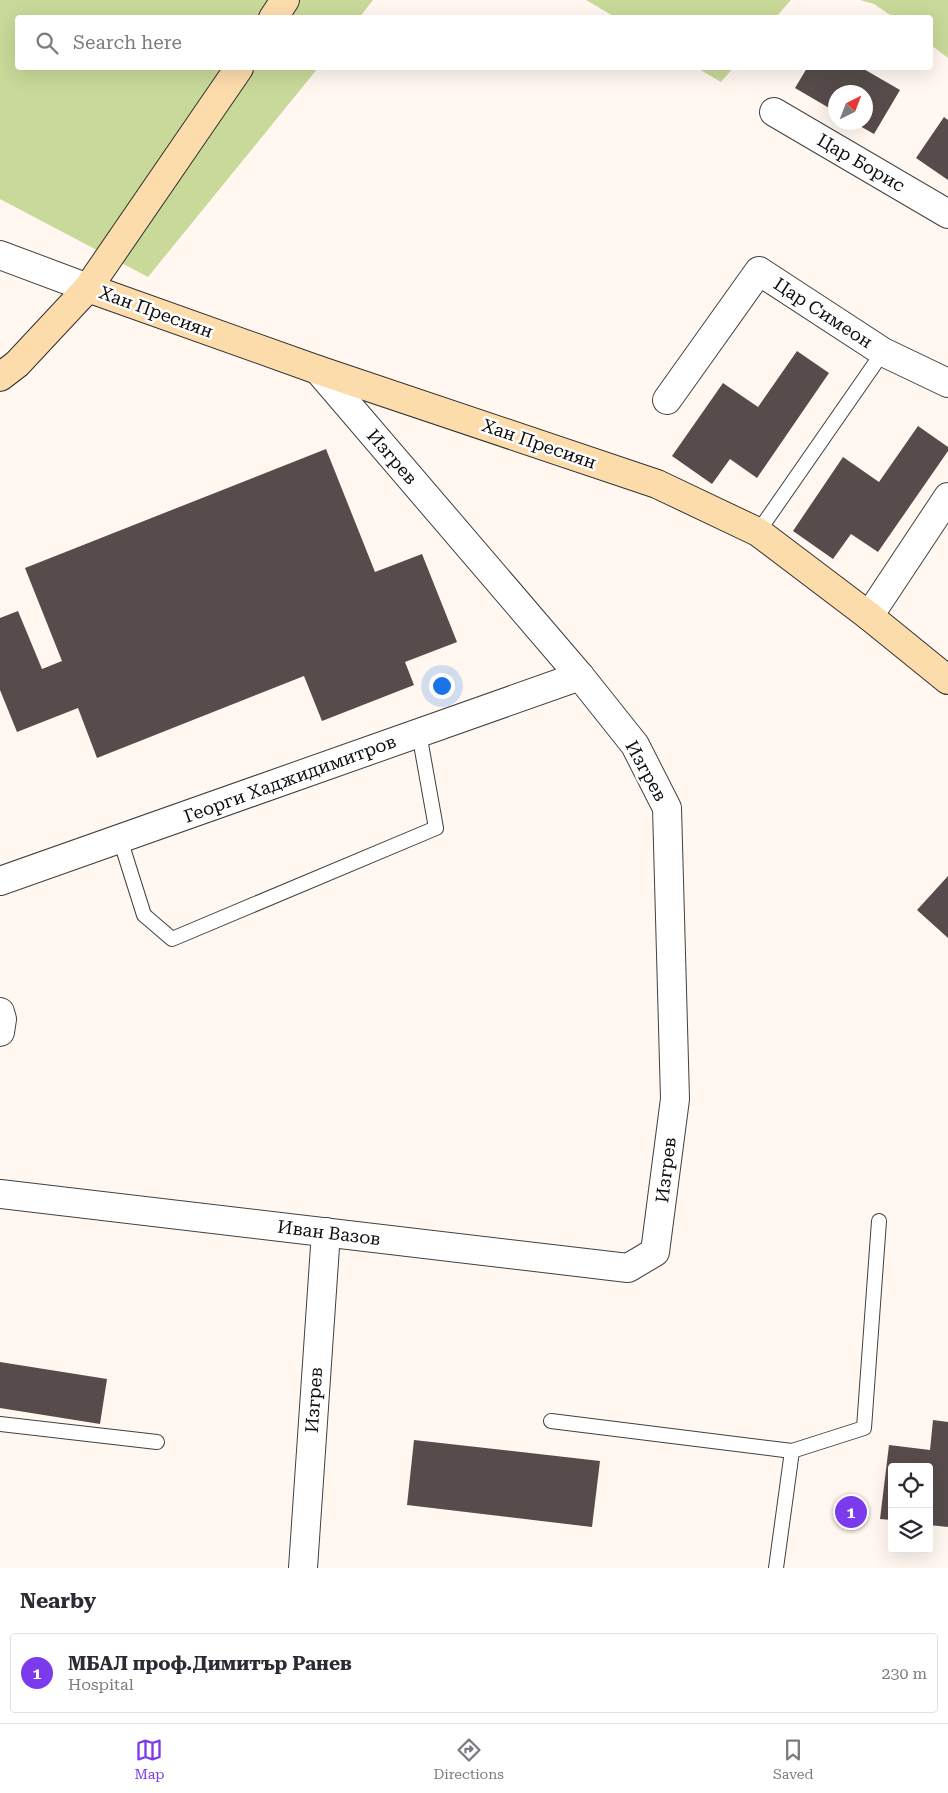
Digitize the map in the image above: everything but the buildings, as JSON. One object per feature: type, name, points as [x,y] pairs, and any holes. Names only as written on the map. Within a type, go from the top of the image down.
[{"type":"street","points":[[275,15],[285,0]]},
{"type":"street","points":[[0,378],[17,364],[88,288],[238,70]]},
{"type":"street","name":"Цар Борис","points":[[774,112],[948,214]]},
{"type":"street","points":[[0,255],[88,288]]},
{"type":"street","name":"Цар Симеон","points":[[667,400],[759,271],[883,352],[948,383]]},
{"type":"street","name":"Хан Пресиян","points":[[88,288],[318,370],[657,484],[758,532],[869,616],[948,680]]},
{"type":"street","name":"Изгрев","points":[[318,370],[580,676],[635,746],[667,808],[675,1099],[655,1252]]},
{"type":"street","points":[[869,616],[948,496]]},
{"type":"street","name":"Георги Хаджидимитров","points":[[0,882],[580,676]]},
{"type":"street","points":[[0,1012],[2,1019],[0,1032]]},
{"type":"street","name":"Иван Вазов","points":[[0,1194],[628,1268],[655,1252]]},
{"type":"street","name":"Изгрев","points":[[303,1568],[326,1232]]},
{"type":"lane","points":[[758,532],[883,352]]},
{"type":"lane","points":[[120,839],[144,914],[172,939],[436,828],[419,733]]},
{"type":"lane","points":[[552,1421],[792,1451],[864,1428],[879,1221]]},
{"type":"lane","points":[[0,1424],[157,1442]]},
{"type":"lane","points":[[776,1568],[792,1451]]},
{"type":"green space","points":[[0,0],[373,0],[361,15],[15,15],[15,70],[316,70],[148,277],[0,199]]},
{"type":"green space","points":[[586,0],[791,0],[778,15],[612,15]]},
{"type":"green space","points":[[860,0],[948,0],[948,58],[933,47],[933,15],[890,15],[874,4]]},
{"type":"green space","points":[[700,70],[731,70],[721,82]]},
{"type":"place","name":"МБАЛ проф.Димитър Ранев","points":[[851,1512]]}]
